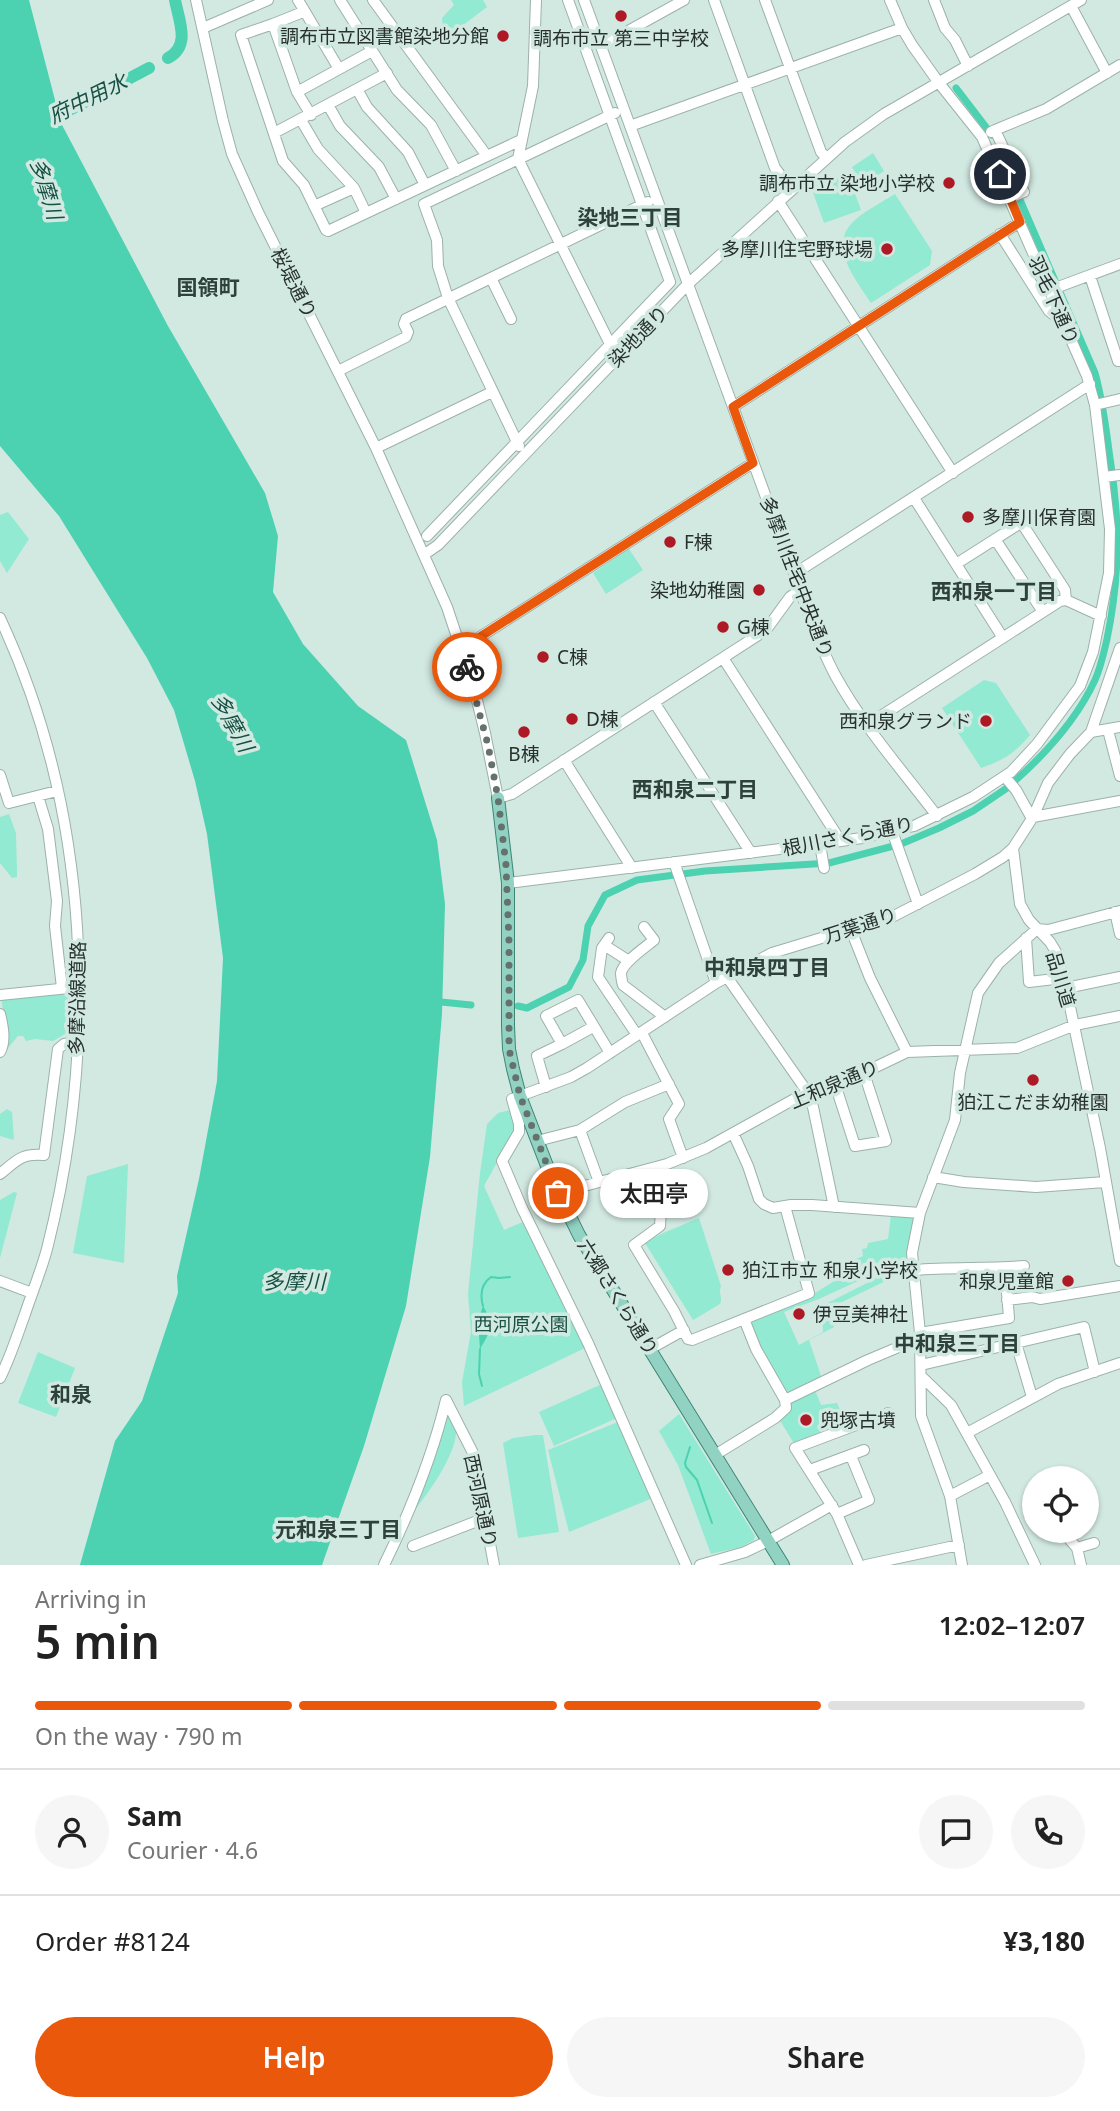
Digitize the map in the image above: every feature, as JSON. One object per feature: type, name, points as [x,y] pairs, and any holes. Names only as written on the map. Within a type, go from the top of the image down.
[{"type":"main road","name":"六郷さくら通り","points":[[498,798],[508,884],[509,1049],[520,1096],[558,1193],[579,1235],[783,1565]]},
{"type":"street","name":"桜堤通り","points":[[195,0],[232,154],[425,554]]},
{"type":"street","points":[[203,29],[268,0]]},
{"type":"street","points":[[298,0],[339,69]]},
{"type":"street","points":[[340,0],[397,90],[430,125],[456,171]]},
{"type":"street","points":[[373,0],[487,156]]},
{"type":"street","points":[[536,0],[533,86],[518,159],[610,347],[618,357]]},
{"type":"street","points":[[428,536],[670,282],[568,0]]},
{"type":"street","name":"多摩川住宅中央通り","points":[[584,0],[794,574],[830,664],[867,725],[937,816]]},
{"type":"street","points":[[601,46],[684,0]]},
{"type":"street","points":[[714,0],[775,168],[791,190]]},
{"type":"street","points":[[765,0],[821,152],[827,158]]},
{"type":"street","points":[[890,0],[902,28],[939,83],[990,133],[1046,109],[1120,65]]},
{"type":"street","points":[[934,0],[945,28],[955,40],[968,66]]},
{"type":"street","points":[[1076,3],[1107,73]]},
{"type":"street","name":"染地通り","points":[[425,554],[438,545],[688,284],[827,158],[884,114],[1076,3]]},
{"type":"street","points":[[303,12],[241,35],[286,165],[304,185],[326,230],[521,140]]},
{"type":"street","points":[[273,24],[318,149],[354,188],[366,213]]},
{"type":"street","points":[[630,127],[902,28]]},
{"type":"street","points":[[298,92],[372,51]]},
{"type":"street","points":[[274,134],[387,73]]},
{"type":"street","points":[[357,89],[367,107],[408,152],[425,185]]},
{"type":"street","points":[[328,105],[341,125],[379,167],[396,199]]},
{"type":"street","points":[[524,454],[448,298],[438,266],[437,240],[424,204],[624,108]]},
{"type":"street","name":"羽毛下通り","points":[[990,133],[1024,192],[1016,195],[1020,222],[1056,288],[1061,316],[1090,384]]},
{"type":"street","points":[[314,206],[354,188]]},
{"type":"street","points":[[338,371],[406,337],[406,319],[656,198]]},
{"type":"street","points":[[778,201],[953,472]]},
{"type":"street","points":[[733,407],[1020,222]]},
{"type":"street","points":[[1000,234],[1049,311],[1055,316],[1061,316]]},
{"type":"street","points":[[1056,288],[1120,264]]},
{"type":"street","points":[[1090,276],[1120,361]]},
{"type":"street","points":[[491,278],[511,319]]},
{"type":"street","points":[[794,574],[1090,384]]},
{"type":"street","name":"根川さくら通り","points":[[508,884],[632,868],[676,871],[751,853],[840,840],[895,840],[914,825],[937,816],[1005,777],[1032,750],[1080,686],[1093,652],[1101,616],[1109,573],[1113,476],[1100,405],[1090,384]]},
{"type":"street","points":[[376,448],[492,392]]},
{"type":"street","points":[[1100,405],[1120,399]]},
{"type":"street","points":[[461,649],[753,463]]},
{"type":"street","points":[[914,498],[1003,638]]},
{"type":"street","points":[[956,564],[1019,524],[1023,526],[1065,590],[1066,600]]},
{"type":"street","points":[[995,538],[1043,612]]},
{"type":"street","points":[[425,554],[461,649],[485,733],[498,798],[512,794],[766,630],[790,597],[800,590]]},
{"type":"street","points":[[867,725],[1060,601],[1066,600],[1101,616]]},
{"type":"street","name":"多摩沿線道路","points":[[0,618],[34,707],[57,791],[75,904],[79,987],[74,1090],[59,1196],[46,1252],[0,1378]]},
{"type":"street","points":[[1013,848],[1048,783],[1091,732],[1120,648]]},
{"type":"street","points":[[723,658],[840,840]]},
{"type":"street","points":[[654,702],[751,853]]},
{"type":"street","points":[[1091,732],[1120,727]]},
{"type":"street","points":[[1108,730],[1120,776]]},
{"type":"street","points":[[564,760],[632,868]]},
{"type":"street","points":[[0,775],[9,803],[57,791]]},
{"type":"street","points":[[1005,777],[1032,817]]},
{"type":"street","points":[[38,796],[48,829],[57,901],[55,926],[62,988]]},
{"type":"street","points":[[1032,817],[1120,801]]},
{"type":"street","points":[[895,840],[918,904]]},
{"type":"street","points":[[820,844],[823,864]]},
{"type":"street","name":"万葉通り","points":[[520,1096],[571,1077],[727,977],[772,953],[894,916],[975,874],[1013,848]]},
{"type":"street","name":"品川道","points":[[1013,848],[1020,904],[1056,952],[1075,1025],[1120,1261]]},
{"type":"street","points":[[676,871],[716,984]]},
{"type":"street","points":[[962,1565],[950,1496],[921,1416],[920,1335],[912,1253],[920,1213],[955,1120],[965,1049],[978,993],[999,963],[1037,929],[1048,930],[1117,912],[1120,934]]},
{"type":"street","points":[[643,927],[654,940],[629,961],[621,974],[623,985],[665,1017]]},
{"type":"street","points":[[850,930],[870,978],[907,1052]]},
{"type":"street","points":[[1026,938],[1029,982],[1064,983],[1120,977]]},
{"type":"street","points":[[629,961],[607,942],[602,948],[598,977],[639,1034],[679,1104],[669,1119],[683,1158]]},
{"type":"street","points":[[727,977],[808,1093],[834,1207]]},
{"type":"street","points":[[0,995],[79,987]]},
{"type":"street","points":[[562,1044],[546,1016],[578,1000],[610,1053]]},
{"type":"street","points":[[0,1014],[4,1032],[3,1048],[0,1052]]},
{"type":"street","name":"上和泉通り","points":[[558,1193],[649,1170],[683,1158],[798,1097],[864,1073],[907,1052],[1017,1048],[1075,1025],[1120,1016]]},
{"type":"street","points":[[546,1087],[537,1056],[593,1027]]},
{"type":"street","points":[[44,1155],[58,1049],[64,1044],[77,1042]]},
{"type":"street","points":[[835,1084],[855,1146],[887,1141],[864,1073]]},
{"type":"street","points":[[537,1141],[580,1129],[625,1102],[669,1084]]},
{"type":"street","points":[[520,1096],[512,1099],[519,1132],[502,1161],[588,1343],[686,1565]]},
{"type":"street","points":[[580,1129],[599,1182]]},
{"type":"street","points":[[733,1133],[759,1199],[773,1208],[834,1207],[920,1213]]},
{"type":"street","points":[[0,1174],[29,1154],[65,1159]]},
{"type":"street","points":[[649,1170],[661,1209],[660,1226],[634,1245],[688,1339],[692,1340],[809,1293],[785,1206]]},
{"type":"street","points":[[933,1177],[1036,1187],[1105,1182]]},
{"type":"street","points":[[914,1270],[1024,1266]]},
{"type":"street","points":[[785,1400],[920,1335],[1009,1318],[1004,1268]]},
{"type":"street","points":[[0,1280],[32,1293]]},
{"type":"street","points":[[1007,1300],[1032,1297],[1040,1299],[1120,1286]]},
{"type":"street","points":[[715,1455],[775,1418],[786,1408],[785,1400],[756,1349],[744,1320]]},
{"type":"street","points":[[921,1371],[1016,1343],[1084,1327],[1095,1372]]},
{"type":"street","points":[[650,1349],[684,1330]]},
{"type":"street","points":[[1016,1343],[1032,1397]]},
{"type":"street","points":[[967,1433],[1058,1384],[1120,1363]]},
{"type":"street","points":[[921,1371],[951,1405],[990,1475],[1034,1565]]},
{"type":"street","name":"西河原通り","points":[[384,1565],[414,1501],[446,1400],[472,1453],[494,1565]]},
{"type":"street","points":[[859,1565],[834,1509],[795,1448],[888,1413]]},
{"type":"street","points":[[810,1470],[864,1450]]},
{"type":"street","points":[[700,1565],[745,1552],[834,1509],[869,1500],[851,1456]]},
{"type":"street","points":[[950,1496],[990,1475]]},
{"type":"street","points":[[413,1545],[485,1518]]},
{"type":"street","points":[[1073,1543],[1077,1548],[1080,1565]]},
{"type":"street","points":[[1077,1548],[1094,1543]]},
{"type":"street","points":[[866,1565],[959,1545]]},
{"type":"green space","points":[[451,0],[483,0],[487,7],[446,38],[442,18],[454,5]]},
{"type":"green space","points":[[873,153],[884,171],[863,185],[852,167]]},
{"type":"green space","points":[[848,174],[861,210],[824,223],[811,187]]},
{"type":"green space","name":"多摩川住宅野球場","points":[[895,194],[932,251],[930,265],[871,303],[847,263],[843,241],[846,231],[854,221]]},
{"type":"green space","points":[[8,512],[29,539],[7,573],[0,561],[0,515]]},
{"type":"green space","points":[[629,549],[643,570],[606,594],[593,573]]},
{"type":"green space","name":"西和泉グランド","points":[[984,680],[996,683],[1030,735],[1008,756],[981,768],[942,708]]},
{"type":"green space","points":[[9,814],[16,833],[17,877],[12,878],[0,863],[0,817]]},
{"type":"green space","points":[[71,991],[70,1031],[53,1041],[26,1041],[23,1036],[18,1036],[7,1047],[1,998]]},
{"type":"green space","points":[[7,1109],[12,1112],[14,1140],[0,1136],[0,1114]]},
{"type":"green space","name":"西河原公園","points":[[510,1110],[516,1126],[514,1132],[484,1186],[504,1230],[525,1221],[587,1347],[464,1406],[462,1382],[471,1332],[468,1294],[487,1124],[498,1113]]},
{"type":"green space","points":[[128,1164],[124,1263],[73,1253],[87,1176]]},
{"type":"green space","points":[[17,1193],[0,1258],[0,1200]]},
{"type":"green space","name":"伊豆美神社","points":[[891,1215],[915,1216],[910,1257],[784,1312],[799,1345],[823,1332],[822,1306],[910,1261],[910,1269],[832,1307],[834,1327],[809,1340],[822,1379],[788,1396],[766,1360],[748,1321],[812,1295],[839,1278],[835,1268],[863,1256],[862,1249],[867,1248],[868,1243],[888,1239]]},
{"type":"green space","points":[[699,1218],[721,1286],[721,1300],[720,1304],[693,1320],[645,1243]]},
{"type":"green space","points":[[38,1352],[75,1368],[56,1417],[18,1403]]},
{"type":"green space","points":[[602,1384],[617,1418],[554,1446],[539,1412]]},
{"type":"green space","points":[[815,1390],[821,1405],[837,1403],[847,1425],[795,1445],[779,1419],[789,1401]]},
{"type":"green space","points":[[447,1408],[456,1429],[452,1450],[440,1474],[411,1515]]},
{"type":"green space","points":[[679,1414],[755,1536],[754,1540],[741,1547],[711,1554],[678,1465],[659,1431]]},
{"type":"green space","points":[[618,1422],[653,1498],[569,1532],[548,1450]]},
{"type":"green space","points":[[543,1435],[559,1532],[518,1538],[503,1443],[513,1438]]},
{"type":"water","name":"多摩川","points":[[0,0],[29,0],[61,123],[168,326],[265,493],[278,536],[273,592],[303,644],[358,706],[406,740],[437,840],[445,904],[442,1014],[430,1157],[406,1306],[364,1446],[322,1565],[80,1565],[115,1441],[142,1401],[178,1293],[177,1276],[217,1081],[223,958],[207,834],[174,710],[147,658],[59,516],[0,446]]},
{"type":"water","points":[[483,1306],[490,1328],[480,1349],[478,1320]]},
{"type":"waterway","name":"府中用水","points":[[168,58],[179,47],[182,32],[175,0]]},
{"type":"waterway","name":"府中用水","points":[[43,121],[58,116],[149,68]]},
{"type":"waterway","points":[[956,88],[992,135]]},
{"type":"waterway","points":[[998,149],[1095,373],[1106,426],[1117,526],[1111,616],[1097,675],[1070,721],[1050,746],[1016,780]]},
{"type":"waterway","points":[[518,1006],[527,1008],[569,987],[583,960],[588,926],[605,895],[637,880],[705,871],[829,863],[901,844],[939,828],[973,811],[1007,788]]},
{"type":"waterway","points":[[441,1002],[471,1005]]},
{"type":"waterway","points":[[483,1306],[482,1290],[485,1283],[491,1277],[510,1277]]},
{"type":"waterway","points":[[480,1349],[479,1374],[482,1386]]},
{"type":"waterway","points":[[690,1447],[686,1467],[697,1480],[712,1523]]},
{"type":"way so far","points":[[467,667],[488,745],[506,865],[509,1049],[520,1096],[558,1193]]},
{"type":"place","name":"調布市立 第三中学校","points":[[621,16]]},
{"type":"place","name":"調布市立図書館染地分館","points":[[503,36]]},
{"type":"place","name":"調布市立 染地小学校","points":[[949,183]]},
{"type":"place","name":"多摩川住宅野球場","points":[[887,249]]},
{"type":"place","name":"多摩川保育園","points":[[968,517]]},
{"type":"place","name":"F棟","points":[[670,542]]},
{"type":"place","name":"染地幼稚園","points":[[759,590]]},
{"type":"place","name":"G棟","points":[[723,627]]},
{"type":"place","name":"C棟","points":[[543,657]]},
{"type":"place","name":"D棟","points":[[572,719]]},
{"type":"place","name":"西和泉グランド","points":[[986,721]]},
{"type":"place","name":"B棟","points":[[524,732]]},
{"type":"place","name":"狛江こだま幼稚園","points":[[1033,1080]]},
{"type":"place","name":"太田亭","points":[[558,1193]]},
{"type":"place","name":"狛江市立 和泉小学校","points":[[728,1270]]},
{"type":"place","name":"和泉児童館","points":[[1068,1281]]},
{"type":"place","name":"伊豆美神社","points":[[799,1314]]},
{"type":"place","name":"兜塚古墳","points":[[806,1420]]},
{"type":"district","name":"染地三丁目","points":[[630,218]]},
{"type":"district","name":"国領町","points":[[208,288]]},
{"type":"district","name":"西和泉一丁目","points":[[994,592]]},
{"type":"district","name":"西和泉二丁目","points":[[695,790]]},
{"type":"district","name":"中和泉四丁目","points":[[767,968]]},
{"type":"district","name":"中和泉三丁目","points":[[957,1344]]},
{"type":"district","name":"和泉","points":[[71,1395]]},
{"type":"district","name":"元和泉三丁目","points":[[338,1530]]},
{"type":"route","points":[[467,667],[461,649],[753,463],[733,407],[1020,222],[1000,174]]}]
